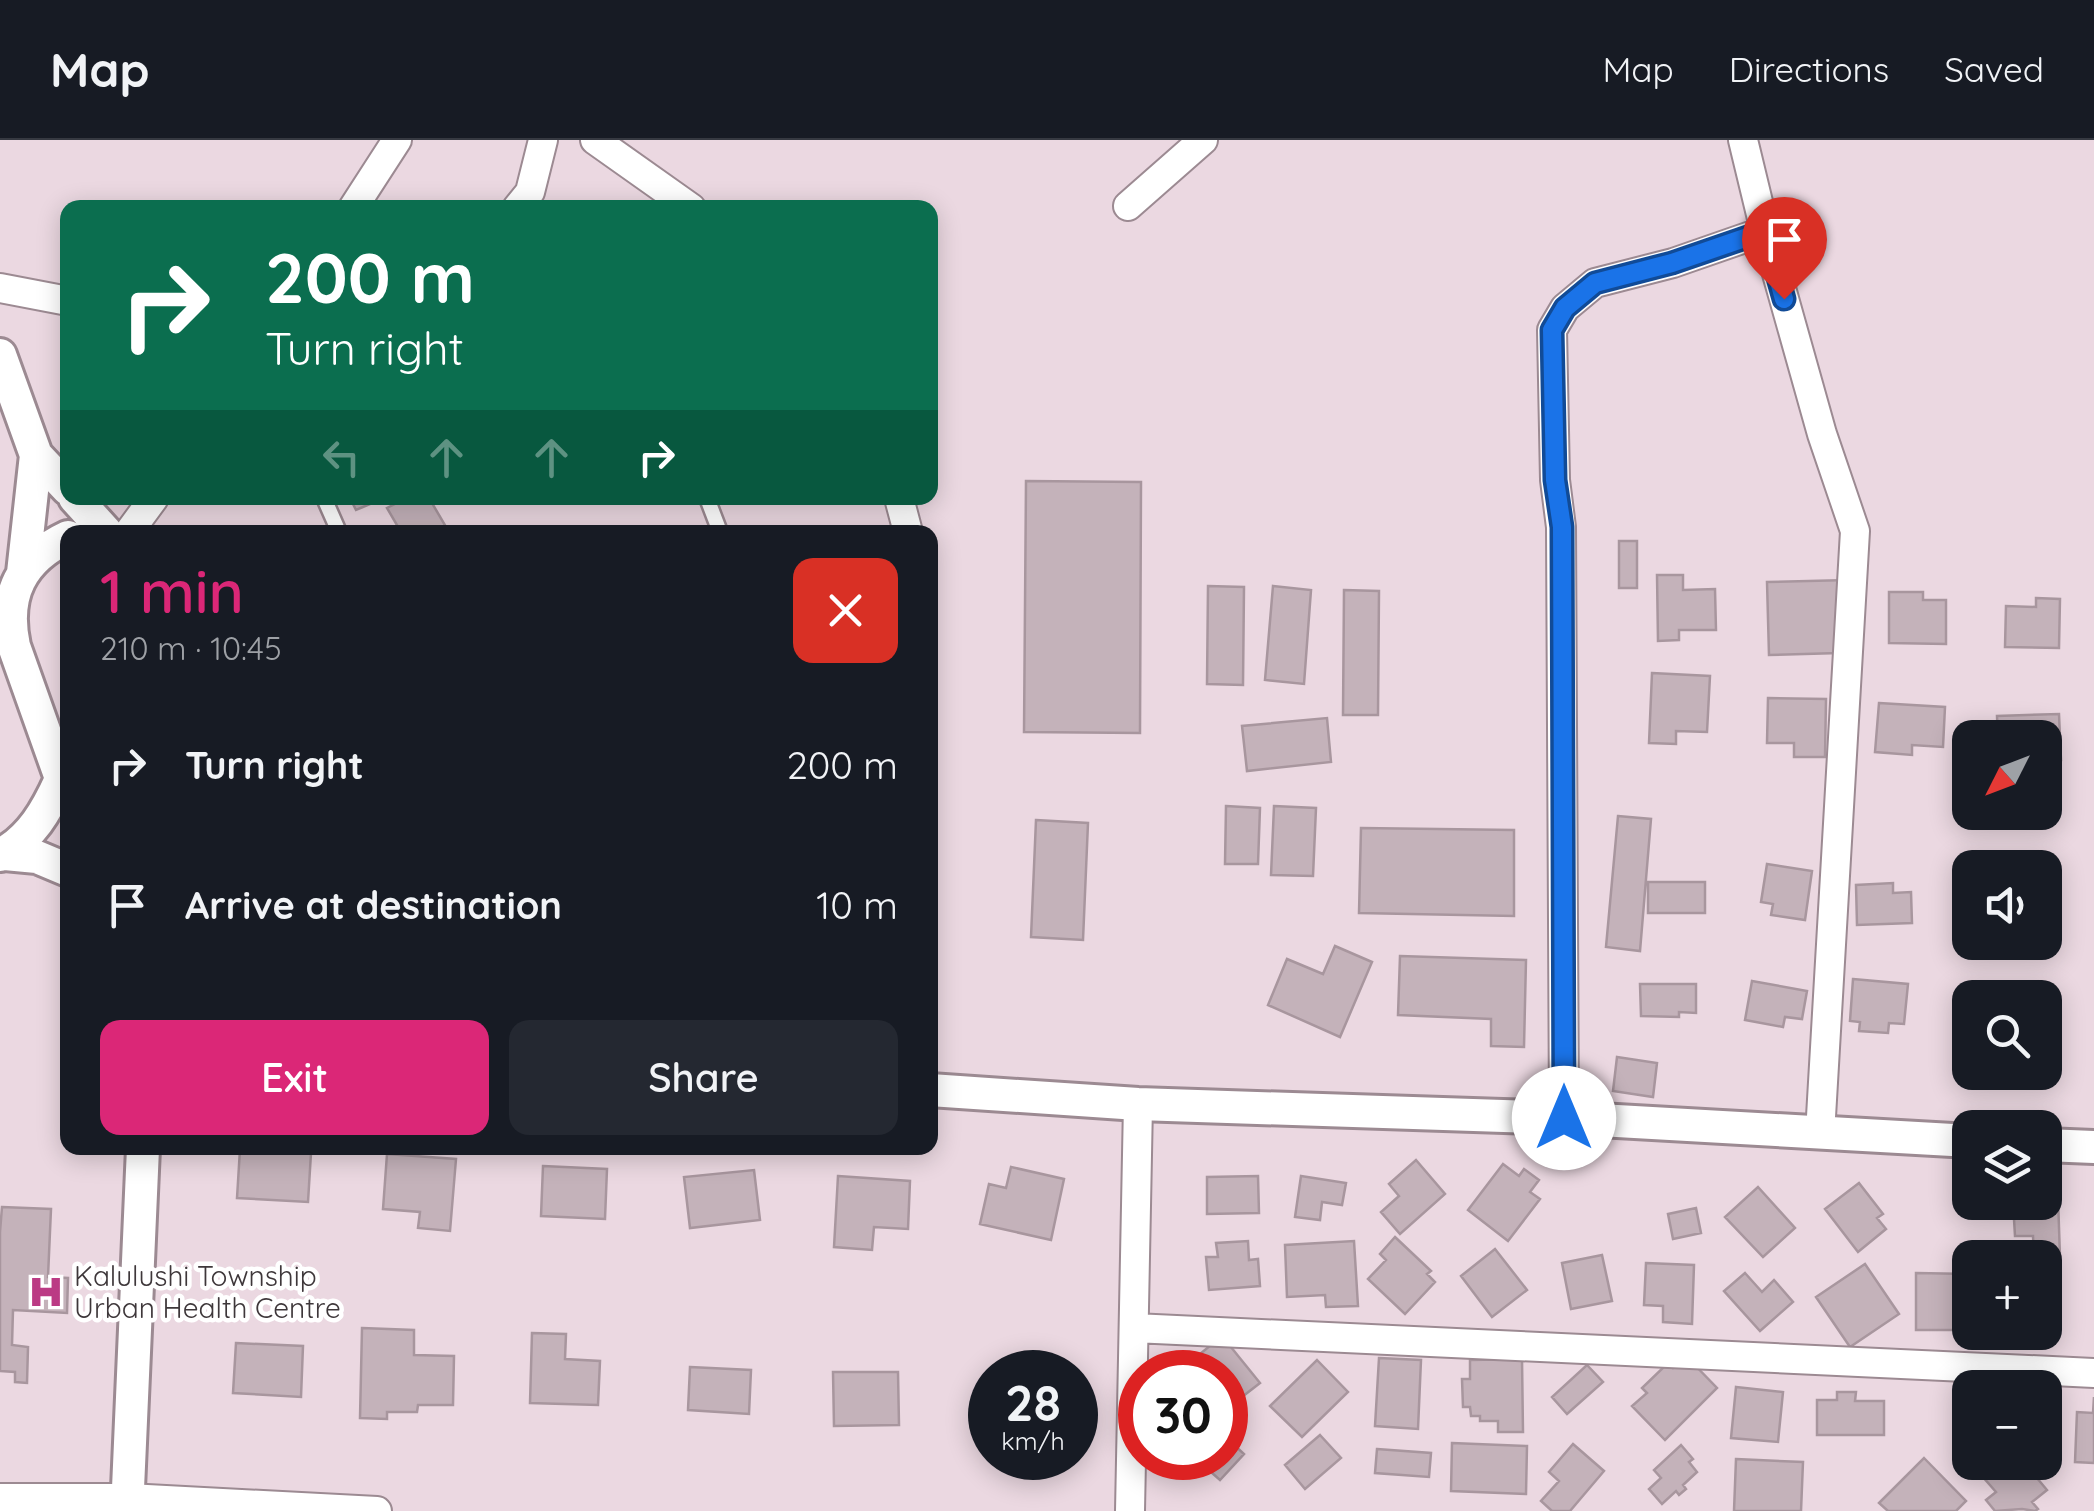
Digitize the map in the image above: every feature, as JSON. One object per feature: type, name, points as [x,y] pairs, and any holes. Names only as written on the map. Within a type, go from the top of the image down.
[{"type":"street","points":[[357,200],[397,140]]},
{"type":"street","points":[[524,200],[530,192],[543,140]]},
{"type":"street","points":[[595,140],[680,200]]},
{"type":"street","points":[[1128,206],[1203,140]]},
{"type":"street","points":[[1743,140],[1765,231],[1854,531],[1820,1134]]},
{"type":"street","points":[[1564,1118],[1562,527],[1555,480],[1552,330],[1565,308],[1595,283],[1672,263],[1765,231]]},
{"type":"street","points":[[0,288],[60,299]]},
{"type":"street","points":[[0,355],[36,455],[60,481]]},
{"type":"street","points":[[23,574],[36,455]]},
{"type":"street","points":[[81,505],[98,525]]},
{"type":"street","points":[[60,541],[35,558],[23,574],[15,590],[7,645],[60,779]]},
{"type":"street","points":[[2,854],[29,834],[60,794]]},
{"type":"street","points":[[2,854],[38,858],[60,867]]},
{"type":"street","points":[[938,1091],[1138,1104],[1564,1118],[1952,1140]]},
{"type":"street","points":[[1130,1511],[1138,1104]]},
{"type":"street","points":[[2062,1146],[2094,1147]]},
{"type":"street","points":[[128,1504],[143,1155]]},
{"type":"street","points":[[1134,1328],[2094,1373]]},
{"type":"street","points":[[0,1498],[377,1511]]},
{"type":"building","points":[[1026,481],[1141,482],[1140,733],[1024,732]]},
{"type":"building","points":[[433,505],[445,525],[397,525],[387,508]]},
{"type":"building","points":[[1619,541],[1637,541],[1637,588],[1619,588]]},
{"type":"building","points":[[1657,575],[1683,575],[1683,590],[1715,589],[1716,630],[1679,630],[1679,640],[1658,641]]},
{"type":"building","points":[[1848,580],[1839,653],[1769,655],[1767,582]]},
{"type":"building","points":[[1208,586],[1244,587],[1243,685],[1207,684]]},
{"type":"building","points":[[1273,586],[1311,590],[1304,684],[1265,680]]},
{"type":"building","points":[[1344,590],[1379,591],[1378,715],[1343,715]]},
{"type":"building","points":[[1889,592],[1923,592],[1923,600],[1946,600],[1946,644],[1889,643]]},
{"type":"building","points":[[2036,598],[2060,599],[2059,648],[2005,647],[2006,606],[2036,607]]},
{"type":"building","points":[[1652,673],[1710,676],[1707,732],[1676,731],[1676,744],[1649,743]]},
{"type":"building","points":[[1768,698],[1826,699],[1825,757],[1794,757],[1794,743],[1767,743]]},
{"type":"building","points":[[1879,703],[1945,707],[1943,747],[1912,745],[1912,755],[1875,752]]},
{"type":"building","points":[[2059,714],[2059,720],[1997,720],[1997,716]]},
{"type":"building","points":[[1327,718],[1331,762],[1247,771],[1242,726]]},
{"type":"building","points":[[1226,806],[1260,808],[1258,864],[1225,864]]},
{"type":"building","points":[[1274,806],[1316,808],[1313,876],[1271,875]]},
{"type":"building","points":[[1618,816],[1651,819],[1640,951],[1606,947]]},
{"type":"building","points":[[1036,820],[1088,823],[1083,940],[1031,937]]},
{"type":"building","points":[[1361,828],[1514,830],[1514,916],[1359,913]]},
{"type":"building","points":[[1767,864],[1812,871],[1805,920],[1771,915],[1773,904],[1761,902]]},
{"type":"building","points":[[1648,882],[1705,882],[1705,913],[1648,913]]},
{"type":"building","points":[[1893,883],[1893,893],[1911,892],[1912,923],[1857,925],[1856,885]]},
{"type":"building","points":[[1335,946],[1372,962],[1340,1037],[1268,1005],[1287,959],[1323,974]]},
{"type":"building","points":[[1400,956],[1526,960],[1524,1047],[1491,1046],[1491,1019],[1398,1015]]},
{"type":"building","points":[[1853,979],[1908,984],[1904,1024],[1889,1023],[1888,1033],[1859,1031],[1860,1022],[1850,1021]]},
{"type":"building","points":[[1752,981],[1807,991],[1802,1019],[1785,1017],[1783,1027],[1745,1020]]},
{"type":"building","points":[[1640,984],[1696,984],[1696,1013],[1679,1012],[1679,1017],[1641,1016]]},
{"type":"building","points":[[1617,1057],[1657,1063],[1653,1097],[1613,1091]]},
{"type":"building","points":[[240,1155],[311,1155],[308,1202],[237,1198]]},
{"type":"building","points":[[387,1155],[456,1159],[450,1231],[418,1228],[420,1212],[383,1209]]},
{"type":"building","points":[[1416,1160],[1445,1194],[1400,1234],[1381,1212],[1399,1196],[1389,1184]]},
{"type":"building","points":[[1503,1164],[1519,1176],[1524,1169],[1539,1180],[1530,1192],[1540,1199],[1508,1241],[1468,1210]]},
{"type":"building","points":[[543,1166],[607,1169],[605,1219],[541,1216]]},
{"type":"building","points":[[1011,1167],[1064,1179],[1051,1240],[980,1224],[989,1184],[1006,1188]]},
{"type":"building","points":[[754,1170],[760,1220],[690,1228],[684,1177]]},
{"type":"building","points":[[838,1176],[910,1181],[908,1229],[874,1227],[872,1250],[834,1247]]},
{"type":"building","points":[[1258,1176],[1259,1213],[1207,1214],[1207,1177]]},
{"type":"building","points":[[1301,1176],[1346,1183],[1342,1205],[1322,1202],[1320,1220],[1295,1217]]},
{"type":"building","points":[[1859,1183],[1883,1214],[1877,1218],[1886,1229],[1858,1252],[1825,1209]]},
{"type":"building","points":[[1758,1187],[1795,1228],[1763,1257],[1725,1217]]},
{"type":"building","points":[[2,1207],[51,1209],[48,1277],[68,1278],[67,1313],[13,1310],[12,1345],[28,1347],[27,1383],[15,1382],[15,1372],[0,1371]]},
{"type":"building","points":[[1696,1208],[1701,1233],[1673,1239],[1668,1214]]},
{"type":"building","points":[[2014,1220],[2059,1220],[2059,1240],[2015,1236]]},
{"type":"building","points":[[1395,1237],[1431,1271],[1427,1274],[1435,1282],[1405,1314],[1368,1279],[1386,1260],[1380,1254]]},
{"type":"building","points":[[1248,1241],[1249,1260],[1258,1259],[1260,1286],[1209,1290],[1206,1257],[1218,1257],[1216,1243]]},
{"type":"building","points":[[1354,1241],[1358,1306],[1326,1307],[1325,1295],[1287,1297],[1285,1245]]},
{"type":"building","points":[[1495,1249],[1527,1290],[1492,1317],[1461,1276]]},
{"type":"building","points":[[1602,1255],[1612,1301],[1571,1309],[1562,1263]]},
{"type":"building","points":[[1646,1263],[1694,1265],[1692,1324],[1663,1322],[1663,1306],[1644,1305]]},
{"type":"building","points":[[1865,1264],[1899,1314],[1850,1347],[1816,1297]]},
{"type":"building","points":[[1745,1273],[1762,1292],[1774,1280],[1793,1302],[1760,1331],[1724,1291]]},
{"type":"building","points":[[1916,1273],[1952,1274],[1952,1330],[1916,1330]]},
{"type":"building","points":[[362,1328],[414,1330],[414,1355],[454,1356],[453,1405],[418,1405],[417,1412],[387,1412],[387,1419],[360,1418]]},
{"type":"building","points":[[532,1333],[566,1334],[565,1359],[600,1361],[598,1405],[530,1403]]},
{"type":"building","points":[[1222,1336],[1233,1350],[1205,1350]]},
{"type":"building","points":[[236,1343],[303,1346],[301,1397],[233,1393]]},
{"type":"building","points":[[1686,1356],[1717,1388],[1665,1440],[1632,1406],[1647,1393],[1642,1388],[1668,1363],[1673,1368]]},
{"type":"building","points":[[1379,1358],[1421,1360],[1418,1429],[1375,1426]]},
{"type":"building","points":[[1522,1359],[1523,1432],[1498,1432],[1498,1421],[1480,1421],[1480,1416],[1471,1416],[1470,1407],[1463,1407],[1462,1379],[1470,1379],[1470,1360]]},
{"type":"building","points":[[1317,1360],[1348,1392],[1302,1437],[1270,1406]]},
{"type":"building","points":[[1587,1365],[1603,1382],[1567,1414],[1552,1397]]},
{"type":"building","points":[[690,1367],[751,1370],[749,1414],[688,1410]]},
{"type":"building","points":[[1248,1368],[1260,1383],[1248,1392]]},
{"type":"building","points":[[833,1372],[898,1372],[899,1425],[834,1426]]},
{"type":"building","points":[[1736,1387],[1783,1392],[1778,1442],[1731,1438]]},
{"type":"building","points":[[1837,1392],[1856,1392],[1855,1401],[1884,1401],[1884,1435],[1817,1435],[1817,1400],[1837,1400]]},
{"type":"building","points":[[2094,1397],[2094,1463],[2075,1462],[2077,1412],[2093,1413]]},
{"type":"building","points":[[1320,1435],[1341,1458],[1305,1489],[1285,1465]]},
{"type":"building","points":[[1452,1443],[1527,1446],[1526,1494],[1451,1491]]},
{"type":"building","points":[[1573,1444],[1604,1471],[1570,1511],[1552,1511],[1541,1501],[1559,1481],[1549,1472]]},
{"type":"building","points":[[1681,1445],[1693,1459],[1689,1462],[1697,1472],[1683,1485],[1686,1489],[1679,1495],[1676,1491],[1662,1504],[1649,1489],[1661,1478],[1654,1470]]},
{"type":"building","points":[[1377,1449],[1431,1453],[1429,1477],[1375,1473]]},
{"type":"building","points":[[1924,1458],[1966,1501],[1956,1511],[1888,1511],[1879,1503]]},
{"type":"building","points":[[1736,1459],[1803,1462],[1801,1511],[1734,1511]]},
{"type":"building","points":[[1986,1480],[2039,1480],[2047,1490],[2032,1502],[2038,1509],[2035,1511],[1995,1511],[1986,1500],[1996,1492]]},
{"type":"place","name":"Kalulushi Township Urban Health Centre","points":[[46,1292]]},
{"type":"route","points":[[1564,1118],[1562,527],[1555,480],[1552,330],[1565,308],[1595,283],[1672,263],[1765,231],[1784,299]]}]
